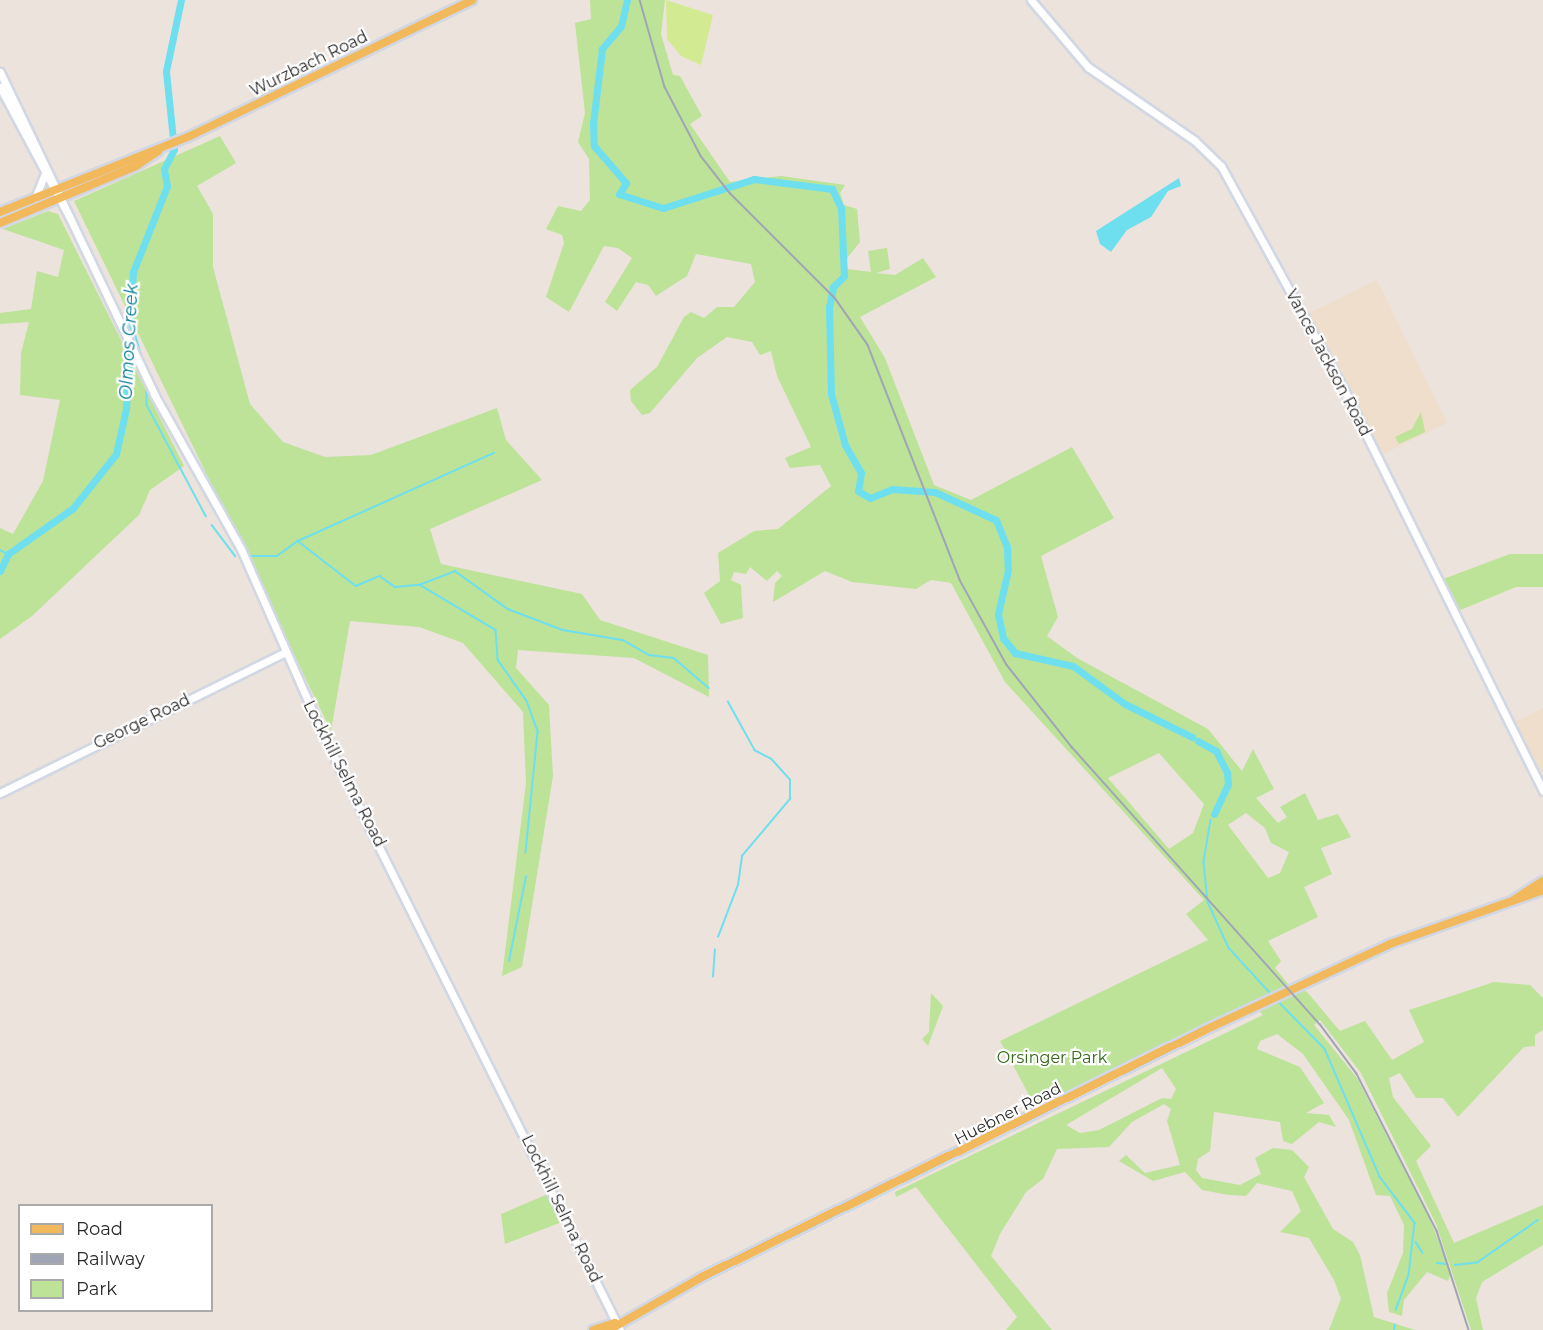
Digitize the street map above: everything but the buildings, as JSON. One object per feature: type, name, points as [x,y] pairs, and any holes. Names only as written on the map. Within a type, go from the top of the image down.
[{"type":"main road","name":"Wurzbach Road","points":[[56,193],[126,161],[158,151],[472,0]]},
{"type":"main road","name":"Vance Jackson Road","points":[[1031,0],[1088,66],[1221,166],[1345,392],[1543,791]]},
{"type":"main road","name":"Lockhill Selma Road","points":[[0,72],[44,176],[70,218],[154,394],[222,513],[295,674],[618,1326]]},
{"type":"main road","name":"Lockhill Selma Road","points":[[0,87],[52,177],[62,213]]},
{"type":"main road","name":"Wurzbach Road","points":[[56,193],[107,179],[152,157],[158,151]]},
{"type":"main road","points":[[107,179],[126,161],[152,157]]},
{"type":"main road","points":[[0,223],[36,201],[44,176]]},
{"type":"main road","points":[[52,177],[72,185]]},
{"type":"main road","points":[[0,213],[56,193]]},
{"type":"main road","points":[[36,201],[70,218]]},
{"type":"main road","points":[[269,659],[277,652],[277,634]]},
{"type":"main road","name":"George Road","points":[[0,793],[285,652]]},
{"type":"main road","points":[[269,659],[284,661],[295,674]]},
{"type":"main road","name":"Huebner Road","points":[[1515,899],[1543,881]]},
{"type":"main road","name":"Huebner Road","points":[[609,1330],[1259,1006],[1390,944],[1462,923],[1515,899],[1543,890]]},
{"type":"main road","name":"Huebner Road","points":[[593,1330],[618,1326]]},
{"type":"shaded area","points":[[1377,280],[1447,423],[1377,457],[1308,314]]},
{"type":"shaded area","points":[[1543,708],[1543,776],[1515,722]]},
{"type":"green space","name":"Orsinger Park","points":[[590,0],[665,0],[661,34],[673,75],[680,76],[702,116],[690,124],[730,182],[781,176],[845,185],[840,193],[844,205],[857,209],[860,242],[847,258],[847,269],[871,272],[868,251],[887,248],[890,269],[876,273],[895,275],[923,258],[936,277],[860,317],[885,358],[934,485],[971,500],[1072,447],[1114,518],[1041,556],[1058,617],[1047,636],[1077,658],[1208,729],[1242,771],[1253,749],[1274,789],[1256,798],[1278,823],[1287,817],[1280,807],[1305,793],[1318,820],[1338,814],[1351,837],[1321,848],[1332,874],[1304,887],[1318,917],[1268,941],[1281,961],[1275,968],[1288,984],[1307,992],[1340,1031],[1365,1021],[1392,1060],[1424,1042],[1409,1010],[1494,982],[1530,985],[1543,998],[1543,1030],[1535,1035],[1535,1046],[1524,1047],[1458,1117],[1443,1098],[1416,1098],[1400,1073],[1389,1078],[1393,1097],[1431,1146],[1416,1161],[1454,1243],[1543,1205],[1543,1245],[1482,1282],[1476,1298],[1483,1330],[1471,1330],[1436,1224],[1361,1073],[1320,1020],[1314,1025],[1357,1078],[1429,1217],[1451,1273],[1448,1281],[1427,1272],[1404,1300],[1402,1316],[1389,1312],[1387,1293],[1403,1253],[1404,1225],[1390,1196],[1376,1195],[1349,1120],[1303,1054],[1277,1034],[1260,1041],[1257,1049],[1300,1067],[1324,1103],[1306,1113],[1329,1115],[1336,1127],[1319,1122],[1292,1144],[1283,1141],[1280,1122],[1214,1112],[1210,1151],[1198,1159],[1196,1170],[1202,1178],[1240,1185],[1261,1174],[1255,1158],[1273,1148],[1292,1150],[1309,1167],[1304,1177],[1333,1229],[1353,1242],[1360,1255],[1374,1317],[1415,1330],[1329,1330],[1341,1299],[1334,1280],[1309,1238],[1280,1232],[1301,1211],[1292,1191],[1257,1183],[1246,1196],[1229,1195],[1202,1190],[1185,1172],[1153,1181],[1119,1161],[1126,1155],[1145,1173],[1180,1165],[1167,1121],[1171,1109],[1164,1104],[1132,1122],[1109,1147],[1057,1149],[1043,1179],[1026,1192],[1000,1234],[991,1256],[1052,1330],[1006,1330],[1017,1317],[916,1187],[896,1197],[895,1192],[1263,1015],[1251,1002],[1037,1110],[1000,1041],[1208,940],[1186,914],[1204,900],[1005,682],[951,583],[931,580],[916,589],[852,582],[825,571],[773,602],[775,583],[782,576],[777,571],[767,581],[750,567],[746,574],[734,572],[731,580],[741,585],[743,618],[721,624],[704,593],[720,581],[718,553],[754,531],[778,529],[831,486],[820,465],[790,468],[785,458],[811,447],[777,376],[771,351],[760,355],[752,342],[727,337],[697,358],[650,413],[642,415],[631,401],[630,390],[657,367],[684,317],[691,312],[704,318],[717,307],[734,307],[755,282],[751,264],[696,254],[687,276],[656,296],[648,285],[636,282],[617,311],[605,302],[632,258],[618,248],[604,246],[569,312],[546,297],[564,243],[562,235],[546,229],[558,206],[581,211],[590,200],[589,159],[578,142],[585,113],[575,23],[591,19]],"holes":[[[1159,753],[1204,804],[1193,833],[1169,849],[1108,778]],[[1246,813],[1265,828],[1271,843],[1289,852],[1280,873],[1268,878],[1228,825]],[[1162,1068],[1176,1089],[1171,1099],[1162,1098],[1099,1130],[1080,1133],[1066,1125]]]},
{"type":"green space","points":[[666,0],[713,15],[701,65],[681,56],[667,39]]},
{"type":"green space","points":[[220,136],[236,163],[197,186],[213,214],[213,267],[250,404],[283,442],[325,457],[371,455],[497,408],[506,440],[542,480],[430,529],[441,564],[582,594],[600,620],[708,655],[709,697],[634,658],[518,650],[516,668],[549,705],[553,776],[522,967],[502,976],[526,783],[523,712],[463,643],[419,627],[350,621],[331,731],[74,201]]},
{"type":"green space","points":[[48,211],[58,214],[184,466],[150,490],[139,515],[32,616],[0,639],[0,528],[13,534],[43,481],[60,400],[20,395],[21,353],[29,322],[0,324],[0,313],[31,309],[37,271],[58,277],[64,250],[3,229]]},
{"type":"green space","points":[[1421,412],[1425,432],[1399,444],[1395,437],[1412,429]]},
{"type":"green space","points":[[1510,554],[1543,554],[1543,587],[1516,587],[1458,611],[1443,579]]},
{"type":"green space","points":[[931,993],[943,1006],[928,1046],[922,1039],[929,1032]]},
{"type":"green space","points":[[548,1194],[562,1222],[505,1244],[501,1214]]},
{"type":"water","points":[[1179,178],[1181,186],[1168,191],[1151,217],[1127,230],[1111,252],[1100,244],[1096,231]]},
{"type":"waterway","name":"Olmos Creek","points":[[0,571],[8,554],[73,508],[116,454],[126,409],[133,272],[167,186],[164,169],[174,149],[166,71],[181,0]]},
{"type":"waterway","points":[[627,0],[621,26],[602,49],[593,123],[594,146],[626,183],[619,194],[663,208],[754,179],[832,189],[841,208],[844,276],[833,287],[829,307],[831,394],[845,445],[861,473],[858,491],[870,498],[892,489],[935,492],[996,520],[1007,547],[1008,570],[998,614],[1003,638],[1015,653],[1073,666],[1125,704],[1192,737]]},
{"type":"waterway","points":[[132,323],[147,374]]},
{"type":"waterway","points":[[147,387],[147,405],[206,516]]},
{"type":"waterway","points":[[298,541],[494,453]]},
{"type":"waterway","points":[[212,525],[235,556]]},
{"type":"waterway","points":[[250,556],[277,556],[298,541],[356,586],[380,576],[395,587],[419,585],[455,571],[508,609],[563,630],[623,640],[649,655],[674,658],[709,688]]},
{"type":"waterway","points":[[0,550],[8,554]]},
{"type":"waterway","points":[[420,585],[496,630],[498,660],[527,701],[538,732],[526,852]]},
{"type":"waterway","points":[[718,937],[738,885],[742,856],[790,799],[790,780],[771,759],[755,751],[728,702]]},
{"type":"waterway","points":[[1198,741],[1216,751],[1227,773],[1228,784],[1214,814]]},
{"type":"waterway","points":[[1211,820],[1204,862],[1208,902],[1229,948],[1273,996]]},
{"type":"waterway","points":[[509,961],[526,877]]},
{"type":"waterway","points":[[713,977],[715,950]]},
{"type":"waterway","points":[[1276,999],[1325,1049],[1380,1177],[1415,1223],[1409,1275],[1396,1310]]},
{"type":"waterway","points":[[1455,1265],[1478,1262],[1538,1220]]},
{"type":"waterway","points":[[1416,1242],[1423,1253]]},
{"type":"waterway","points":[[1437,1263],[1446,1264]]},
{"type":"waterway","points":[[1394,1330],[1395,1325]]},
{"type":"railway","points":[[640,0],[665,87],[701,156],[730,193],[835,298],[868,345],[960,580],[1007,665],[1072,747],[1320,1024],[1357,1074],[1437,1231],[1469,1330]]}]
